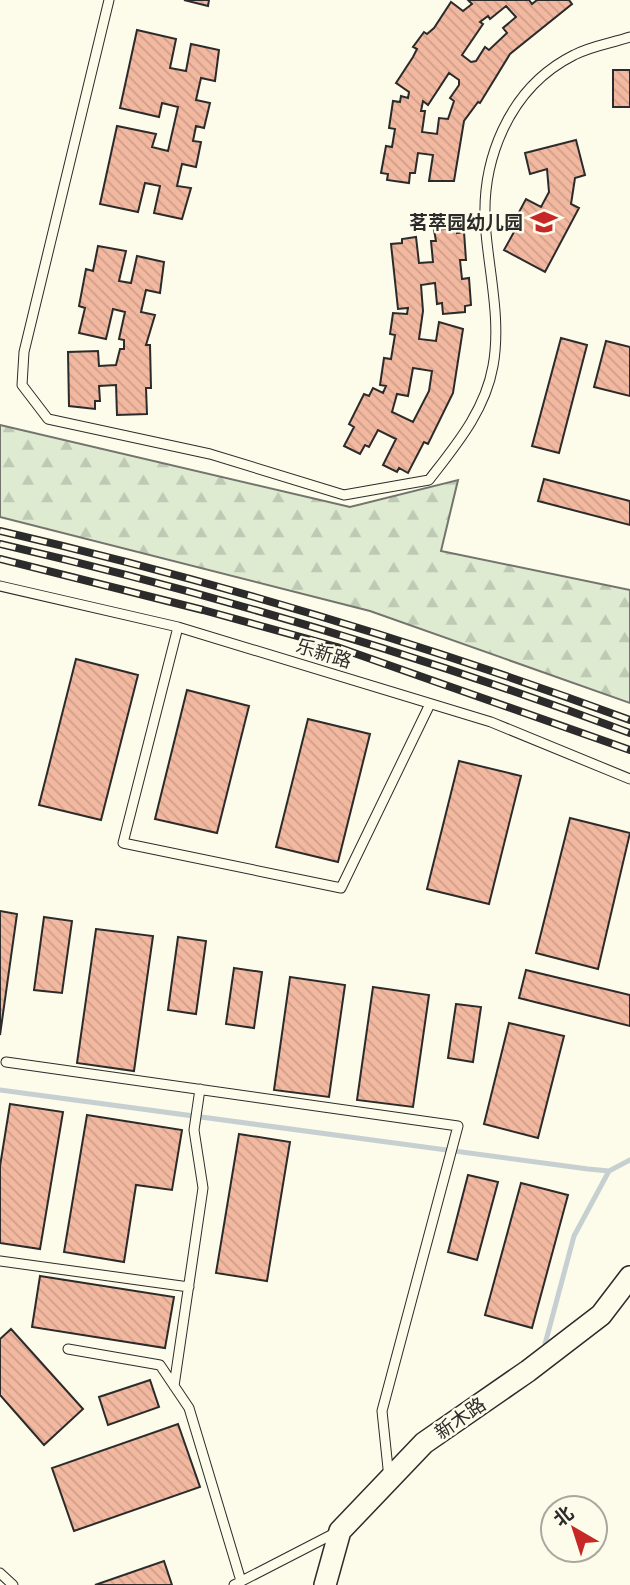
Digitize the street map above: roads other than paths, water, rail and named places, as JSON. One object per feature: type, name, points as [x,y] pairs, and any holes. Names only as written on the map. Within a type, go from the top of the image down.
[{"type":"street","name":"新木路","points":[[325,1585],[340,1531],[424,1443],[528,1371],[601,1315],[630,1277]]},
{"type":"lane","points":[[108,0],[24,352],[22,385],[48,419],[209,454],[344,495],[429,480],[469,428],[487,388],[495,346],[484,212],[488,168],[495,147],[514,109],[542,77],[576,54],[630,37]]},
{"type":"lane","name":"乐新路","points":[[0,586],[178,628],[491,722],[630,779]]},
{"type":"lane","points":[[178,628],[123,843],[341,888],[430,704]]},
{"type":"lane","points":[[6,1062],[458,1126],[382,1411],[389,1480]]},
{"type":"lane","points":[[174,1387],[204,1188],[194,1130],[200,1089]]},
{"type":"lane","points":[[0,1261],[189,1287]]},
{"type":"lane","points":[[68,1349],[160,1365],[190,1408],[238,1583],[340,1531]]},
{"type":"lane","points":[[0,1573],[13,1585]]},
{"type":"waterway","points":[[0,1090],[588,1169],[609,1171],[630,1160]]},
{"type":"waterway","points":[[545,1344],[574,1236],[609,1171]]},
{"type":"railway","points":[[0,531],[160,571],[318,616],[475,665],[630,720]]},
{"type":"railway","points":[[0,544],[160,584],[318,628],[475,678],[630,733]]},
{"type":"railway","points":[[0,559],[337,647],[630,750]]},
{"type":"place","name":"茗萃园幼儿园","points":[[544,222]]}]
